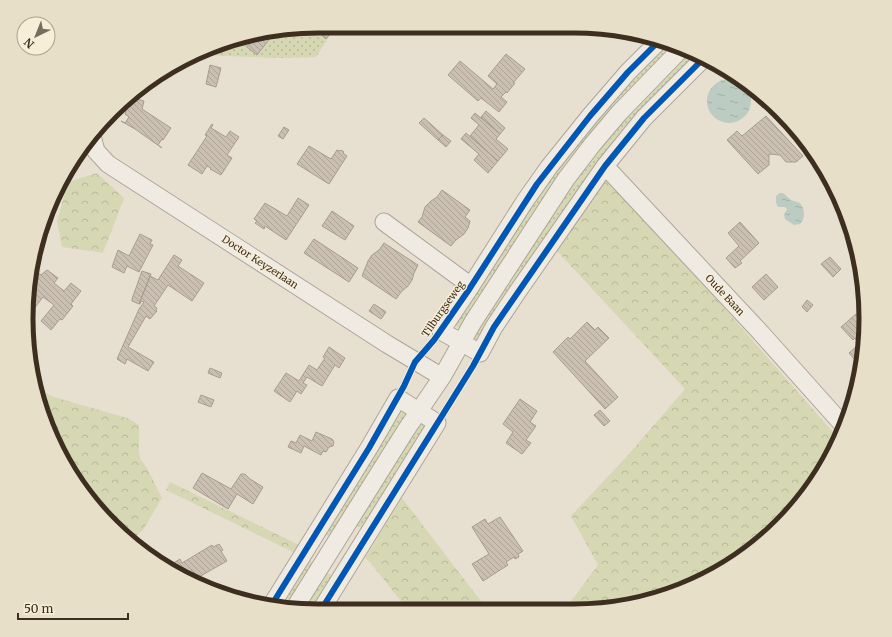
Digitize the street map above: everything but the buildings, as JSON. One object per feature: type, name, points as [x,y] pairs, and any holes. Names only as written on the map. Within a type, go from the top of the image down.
[{"type":"street","name":"Tilburgseweg","points":[[461,343],[441,331],[549,167],[628,72],[655,45]]},
{"type":"street","points":[[298,603],[418,411],[442,377],[461,343],[542,215],[578,163],[619,113],[677,53]]},
{"type":"street","points":[[461,343],[480,352],[494,327],[516,294],[605,166],[644,118],[700,62]]},
{"type":"street","name":"Doctor Keyzerlaan","points":[[94,143],[96,151],[108,164],[387,344],[442,377]]},
{"type":"street","name":"Oude Baan","points":[[605,166],[761,333],[840,421]]},
{"type":"street","points":[[384,222],[472,286]]},
{"type":"street","points":[[274,601],[369,448],[398,398],[436,423],[324,604]]},
{"type":"green space","points":[[331,33],[316,57],[279,58],[208,55],[227,48],[263,38],[281,35]]},
{"type":"green space","points":[[663,48],[669,50],[625,95],[553,183],[459,330],[454,322],[555,172],[612,102],[647,63]]},
{"type":"green space","points":[[685,56],[692,59],[661,88],[594,167],[496,309],[478,340],[474,339],[479,328],[561,199],[602,144],[650,91]]},
{"type":"green space","points":[[97,173],[124,198],[103,253],[62,247],[57,221],[68,182]]},
{"type":"green space","points":[[606,179],[697,277],[835,434],[830,445],[811,477],[788,507],[762,533],[732,556],[700,575],[665,589],[629,599],[611,602],[569,604],[598,565],[571,516],[628,455],[685,389],[557,251]]},
{"type":"green space","points":[[43,392],[54,397],[127,418],[139,425],[140,458],[147,468],[162,498],[143,530],[135,537],[130,533],[104,507],[81,477],[62,445],[48,410]]},
{"type":"green space","points":[[400,411],[405,411],[407,413],[330,537],[325,534]]},
{"type":"green space","points":[[420,422],[424,424],[426,428],[353,551],[348,548],[361,528],[356,525]]},
{"type":"green space","points":[[170,482],[299,545],[295,553],[166,490]]},
{"type":"green space","points":[[402,498],[483,604],[403,604],[365,558]]},
{"type":"green space","points":[[345,553],[350,556],[341,563],[315,604],[307,603],[326,572],[331,575]]},
{"type":"green space","points":[[309,559],[313,563],[289,602],[278,602]]},
{"type":"water","points":[[725,79],[732,81],[750,94],[751,105],[745,117],[733,123],[725,123],[713,117],[707,105],[707,97],[713,85]]},
{"type":"water","points":[[783,193],[791,200],[800,203],[804,214],[800,224],[794,225],[785,219],[784,215],[787,209],[785,207],[778,207],[776,203],[776,196]]},
{"type":"cycle path","points":[[274,601],[369,448],[404,386],[415,362],[434,340],[468,291],[537,184],[590,116],[628,72],[655,45]]},
{"type":"cycle path","points":[[325,604],[473,366],[494,327],[605,166],[644,118],[700,62]]}]
